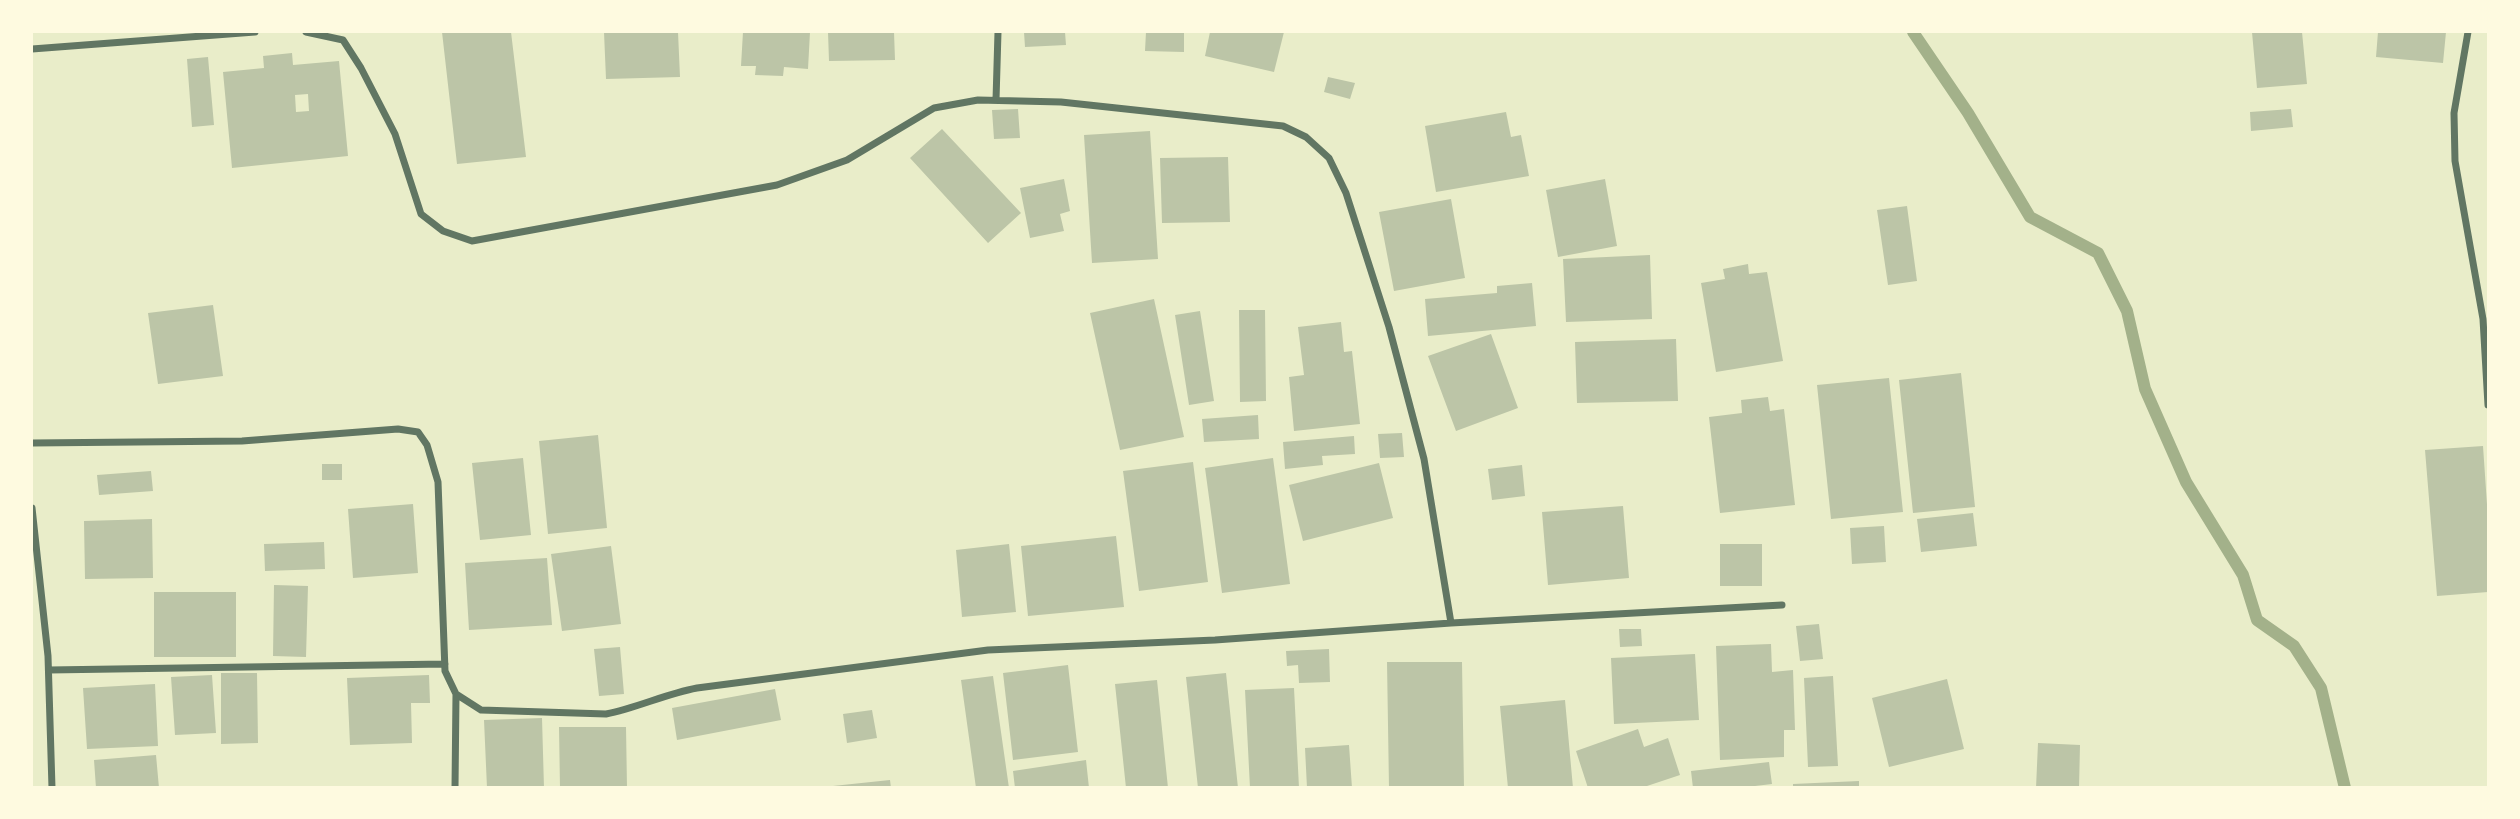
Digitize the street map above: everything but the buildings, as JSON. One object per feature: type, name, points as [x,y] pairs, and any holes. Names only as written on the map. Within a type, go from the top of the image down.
[{"type":"street","points":[[32,49],[256,32]]},
{"type":"street","points":[[306,32],[343,40],[361,68],[395,134],[421,214],[443,231],[472,241],[777,186],[847,160],[934,108],[978,100],[1061,102],[1283,126],[1306,137],[1329,158],[1350,205],[1389,327],[1424,459],[1451,623]]},
{"type":"street","points":[[996,100],[998,32]]},
{"type":"street","points":[[2468,32],[2454,113],[2455,161],[2483,319],[2488,405]]},
{"type":"street","points":[[32,443],[243,441],[398,429],[418,432],[427,445],[438,482],[444,664],[456,694],[455,788]]},
{"type":"street","points":[[32,508],[49,670],[52,788]]},
{"type":"street","points":[[456,694],[481,710],[606,715],[666,694],[696,688],[988,650],[1215,640],[1451,623],[1782,605]]},
{"type":"street","points":[[49,670],[444,664]]},
{"type":"waterway","points":[[1913,32],[1968,113],[2030,217],[2098,253],[2127,311],[2145,389],[2186,482],[2243,575],[2257,620],[2294,646],[2321,688],[2345,788]]}]
